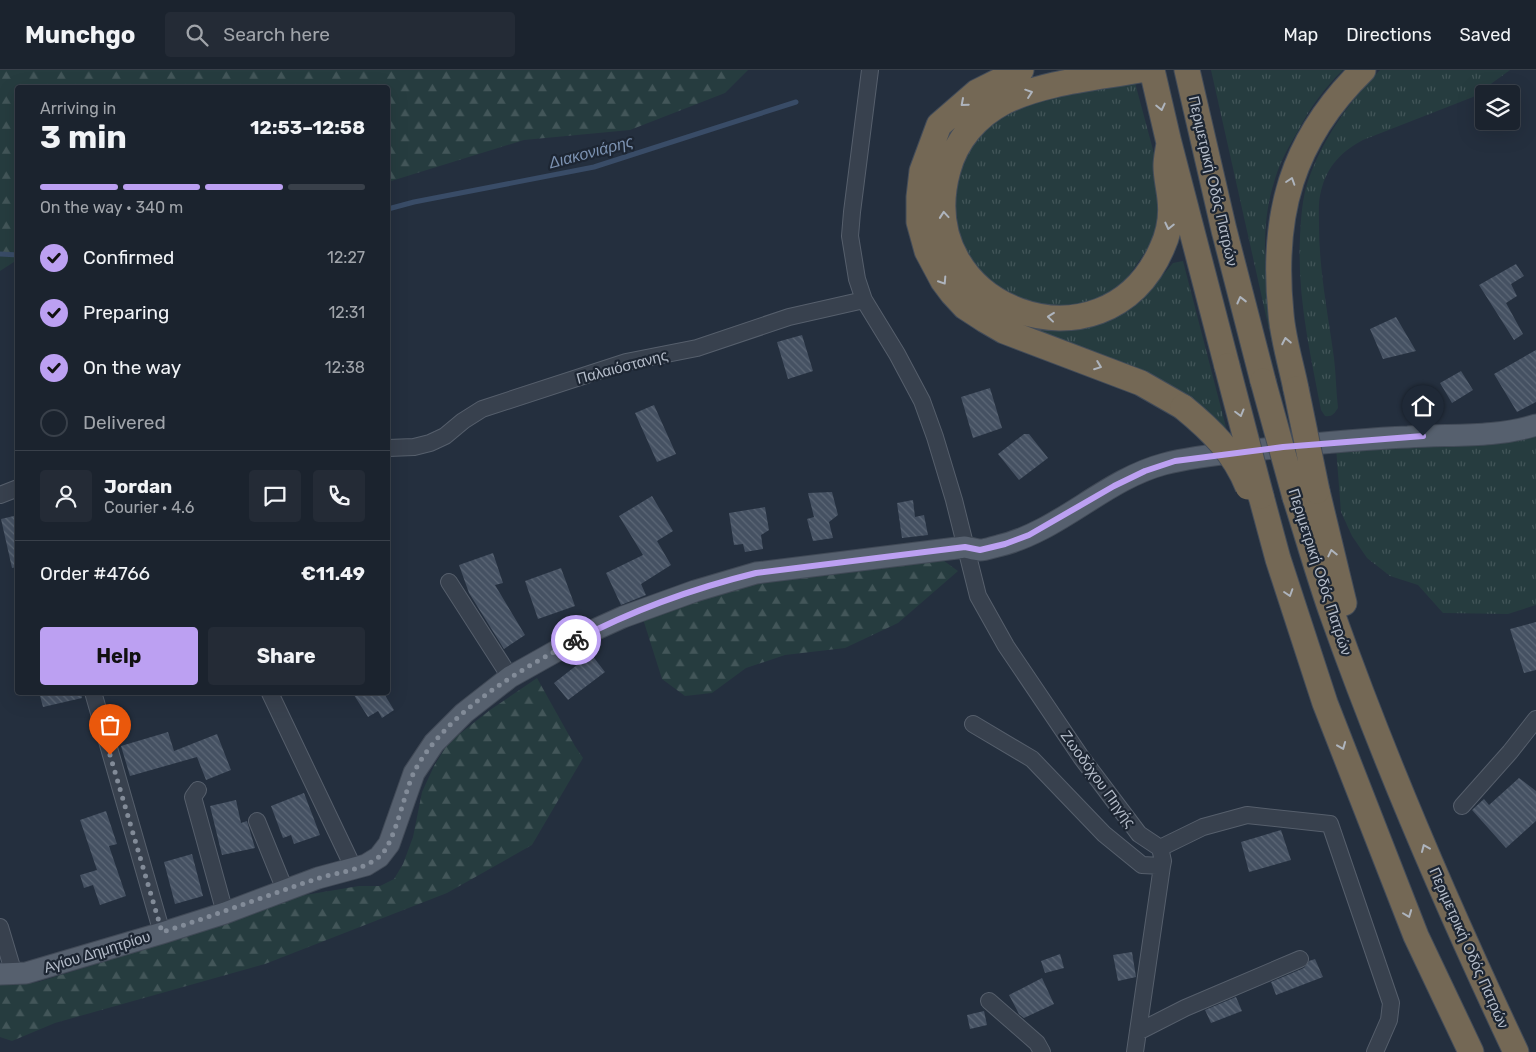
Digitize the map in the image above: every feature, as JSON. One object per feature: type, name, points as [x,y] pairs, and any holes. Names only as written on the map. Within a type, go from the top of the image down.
[{"type":"highway","points":[[1021,70],[977,92],[939,125],[922,171],[919,197],[919,222],[927,251],[934,266],[952,293],[965,307],[984,320],[1004,331],[1141,383],[1183,407],[1203,423],[1235,460],[1256,495],[1325,703],[1416,936],[1471,1052]]},
{"type":"highway","points":[[1140,70],[1032,91],[1004,102],[968,129],[957,146],[944,184],[945,226],[955,257],[976,285],[995,299],[1014,309],[1056,319],[1102,310],[1133,288],[1147,274],[1163,247],[1170,218],[1166,165],[1169,143]]},
{"type":"highway","name":"Περιμετρική Οδός Πατρών","points":[[1152,70],[1227,366],[1256,495]]},
{"type":"highway","name":"Περιμετρική Οδός Πατρών","points":[[1187,70],[1245,316],[1263,381],[1306,494],[1332,615],[1418,833],[1470,953],[1516,1052]]},
{"type":"highway","points":[[1306,494],[1296,389],[1281,316],[1278,252],[1282,216],[1298,160],[1313,131],[1337,97],[1362,70]]},
{"type":"main road","name":"Αγίου Δημητρίου","points":[[7,974],[26,973],[162,932],[225,912],[318,878],[366,865],[379,857],[389,844],[414,772],[434,743],[464,713],[510,677],[592,631],[654,605],[724,581],[756,573],[965,547],[980,550],[1005,544],[1029,535],[1114,486],[1145,471],[1175,461],[1330,442],[1516,432],[1536,425]]},
{"type":"street","name":"Ζωοδόχου Πηγής","points":[[870,70],[850,236],[857,279],[864,300],[897,354],[922,401],[954,500],[978,596],[1017,663],[1070,742],[1115,804],[1139,834],[1162,858]]},
{"type":"street","name":"Παλαιόστανης","points":[[390,448],[414,447],[430,443],[445,436],[482,408],[626,362],[697,348],[789,317],[864,300]]},
{"type":"street","points":[[0,495],[15,489]]},
{"type":"street","points":[[449,582],[510,677]]},
{"type":"street","points":[[94,695],[162,932]]},
{"type":"street","points":[[271,695],[354,869]]},
{"type":"street","points":[[1462,806],[1510,752],[1536,718]]},
{"type":"street","points":[[973,724],[1032,759],[1104,834],[1142,865],[1162,858],[1203,827],[1247,815],[1330,824],[1391,1003],[1389,1020],[1375,1052]]},
{"type":"street","points":[[198,790],[193,797],[225,912]]},
{"type":"street","points":[[257,821],[285,890]]},
{"type":"street","points":[[1135,1052],[1162,858]]},
{"type":"street","points":[[0,927],[7,974]]},
{"type":"street","points":[[1138,1032],[1185,1008],[1300,959]]},
{"type":"street","points":[[989,1002],[1037,1042],[1042,1052]]},
{"type":"green space","points":[[0,70],[748,70],[725,93],[630,130],[524,140],[390,181],[390,85],[15,85],[15,261],[0,271]]},
{"type":"green space","points":[[1211,70],[1343,70],[1307,114],[1288,148],[1277,173],[1268,207],[1265,235],[1268,292],[1290,404],[1286,405]]},
{"type":"green space","points":[[1380,70],[1510,70],[1489,85],[1475,85],[1475,96],[1473,97],[1363,140],[1342,155],[1327,174],[1319,199],[1319,242],[1334,358],[1338,408],[1333,415],[1325,416],[1321,410],[1302,302],[1300,230],[1306,188],[1314,165],[1329,135],[1358,95]]},
{"type":"green space","points":[[1134,79],[1159,172],[1161,229],[1123,284],[1108,294],[1085,304],[1060,307],[1029,304],[986,279],[966,253],[955,221],[954,197],[963,161],[971,144],[992,120],[1033,100]]},
{"type":"green space","points":[[1183,261],[1228,435],[1154,379],[1121,362],[1031,329],[1031,327],[1065,330],[1082,328],[1112,317],[1139,299],[1173,263]]},
{"type":"green space","points":[[1536,431],[1536,605],[1508,614],[1443,613],[1418,585],[1390,576],[1367,558],[1352,536],[1341,512],[1336,448]]},
{"type":"green space","points":[[940,558],[958,571],[898,623],[845,648],[785,655],[746,668],[712,693],[685,696],[662,679],[643,619],[735,586]]},
{"type":"green space","points":[[537,678],[583,758],[532,845],[447,893],[265,964],[55,1023],[12,1041],[0,1037],[0,985],[38,982],[229,923],[299,896],[359,886],[380,886],[394,879],[403,864],[413,837],[422,792],[434,766],[448,743],[490,710]]},
{"type":"building","points":[[1516,264],[1524,276],[1511,284],[1517,296],[1506,303],[1523,334],[1514,340],[1479,285]]},
{"type":"building","points":[[1396,317],[1416,351],[1383,359],[1370,329]]},
{"type":"building","points":[[802,335],[813,371],[788,379],[777,342]]},
{"type":"building","points":[[1536,350],[1536,402],[1517,412],[1494,374]]},
{"type":"building","points":[[1461,371],[1473,390],[1452,403],[1440,383]]},
{"type":"building","points":[[990,388],[1002,428],[973,438],[961,397]]},
{"type":"building","points":[[654,405],[676,454],[657,462],[635,413]]},
{"type":"building","points":[[1024,434],[1029,434],[1048,458],[1019,480],[998,454]]},
{"type":"building","points":[[832,492],[838,515],[829,522],[833,538],[813,541],[807,519],[814,517],[808,493]]},
{"type":"building","points":[[652,496],[673,531],[657,541],[671,565],[641,584],[646,595],[621,605],[606,573],[643,555],[619,516]]},
{"type":"building","points":[[913,500],[915,517],[924,515],[928,535],[902,538],[897,503]]},
{"type":"building","points":[[765,507],[769,530],[761,535],[763,549],[745,552],[743,544],[734,545],[729,513]]},
{"type":"building","points":[[15,516],[15,568],[12,568],[1,519]]},
{"type":"building","points":[[493,553],[503,583],[495,585],[525,635],[504,649],[469,593],[459,565]]},
{"type":"building","points":[[561,568],[575,606],[538,619],[525,581]]},
{"type":"building","points":[[1536,622],[1536,670],[1524,673],[1510,629]]},
{"type":"building","points":[[591,654],[605,672],[568,700],[554,683]]},
{"type":"building","points":[[40,695],[82,695],[82,698],[43,707]]},
{"type":"building","points":[[354,695],[385,695],[394,710],[382,718],[378,711],[368,717]]},
{"type":"building","points":[[168,732],[174,751],[217,734],[231,770],[206,780],[197,757],[130,776],[121,746]]},
{"type":"building","points":[[1519,778],[1536,791],[1536,821],[1506,848],[1472,810],[1484,799],[1489,805]]},
{"type":"building","points":[[304,793],[320,835],[294,844],[291,835],[283,838],[271,806]]},
{"type":"building","points":[[236,800],[241,823],[247,821],[255,848],[222,855],[210,806]]},
{"type":"building","points":[[106,811],[117,844],[109,846],[126,896],[100,905],[93,885],[84,888],[80,875],[97,870],[80,820]]},
{"type":"building","points":[[1281,830],[1291,860],[1249,872],[1241,842]]},
{"type":"building","points":[[192,854],[203,896],[175,904],[164,862]]},
{"type":"building","points":[[1132,952],[1136,977],[1118,981],[1113,955]]},
{"type":"building","points":[[1060,954],[1064,968],[1045,973],[1041,961]]},
{"type":"building","points":[[1315,959],[1323,977],[1276,995],[1271,982],[1304,968],[1309,961]]},
{"type":"building","points":[[1042,978],[1054,1004],[1024,1018],[1019,1014],[1009,995]]},
{"type":"building","points":[[1236,997],[1242,1011],[1211,1023],[1205,1010]]},
{"type":"building","points":[[984,1011],[987,1025],[970,1029],[967,1015]]},
{"type":"waterway","name":"Διακονιάρης","points":[[390,208],[414,202],[594,167],[796,102]]},
{"type":"waterway","name":"Διακονιάρης","points":[[0,254],[15,255]]},
{"type":"way so far","points":[[110,755],[162,932],[225,912],[318,878],[366,865],[379,857],[389,844],[414,772],[434,743],[464,713],[510,677],[576,640]]},
{"type":"route","points":[[576,640],[592,631],[694,590],[756,573],[965,547],[980,550],[1005,544],[1029,535],[1129,478],[1175,461],[1330,442],[1423,436]]}]
